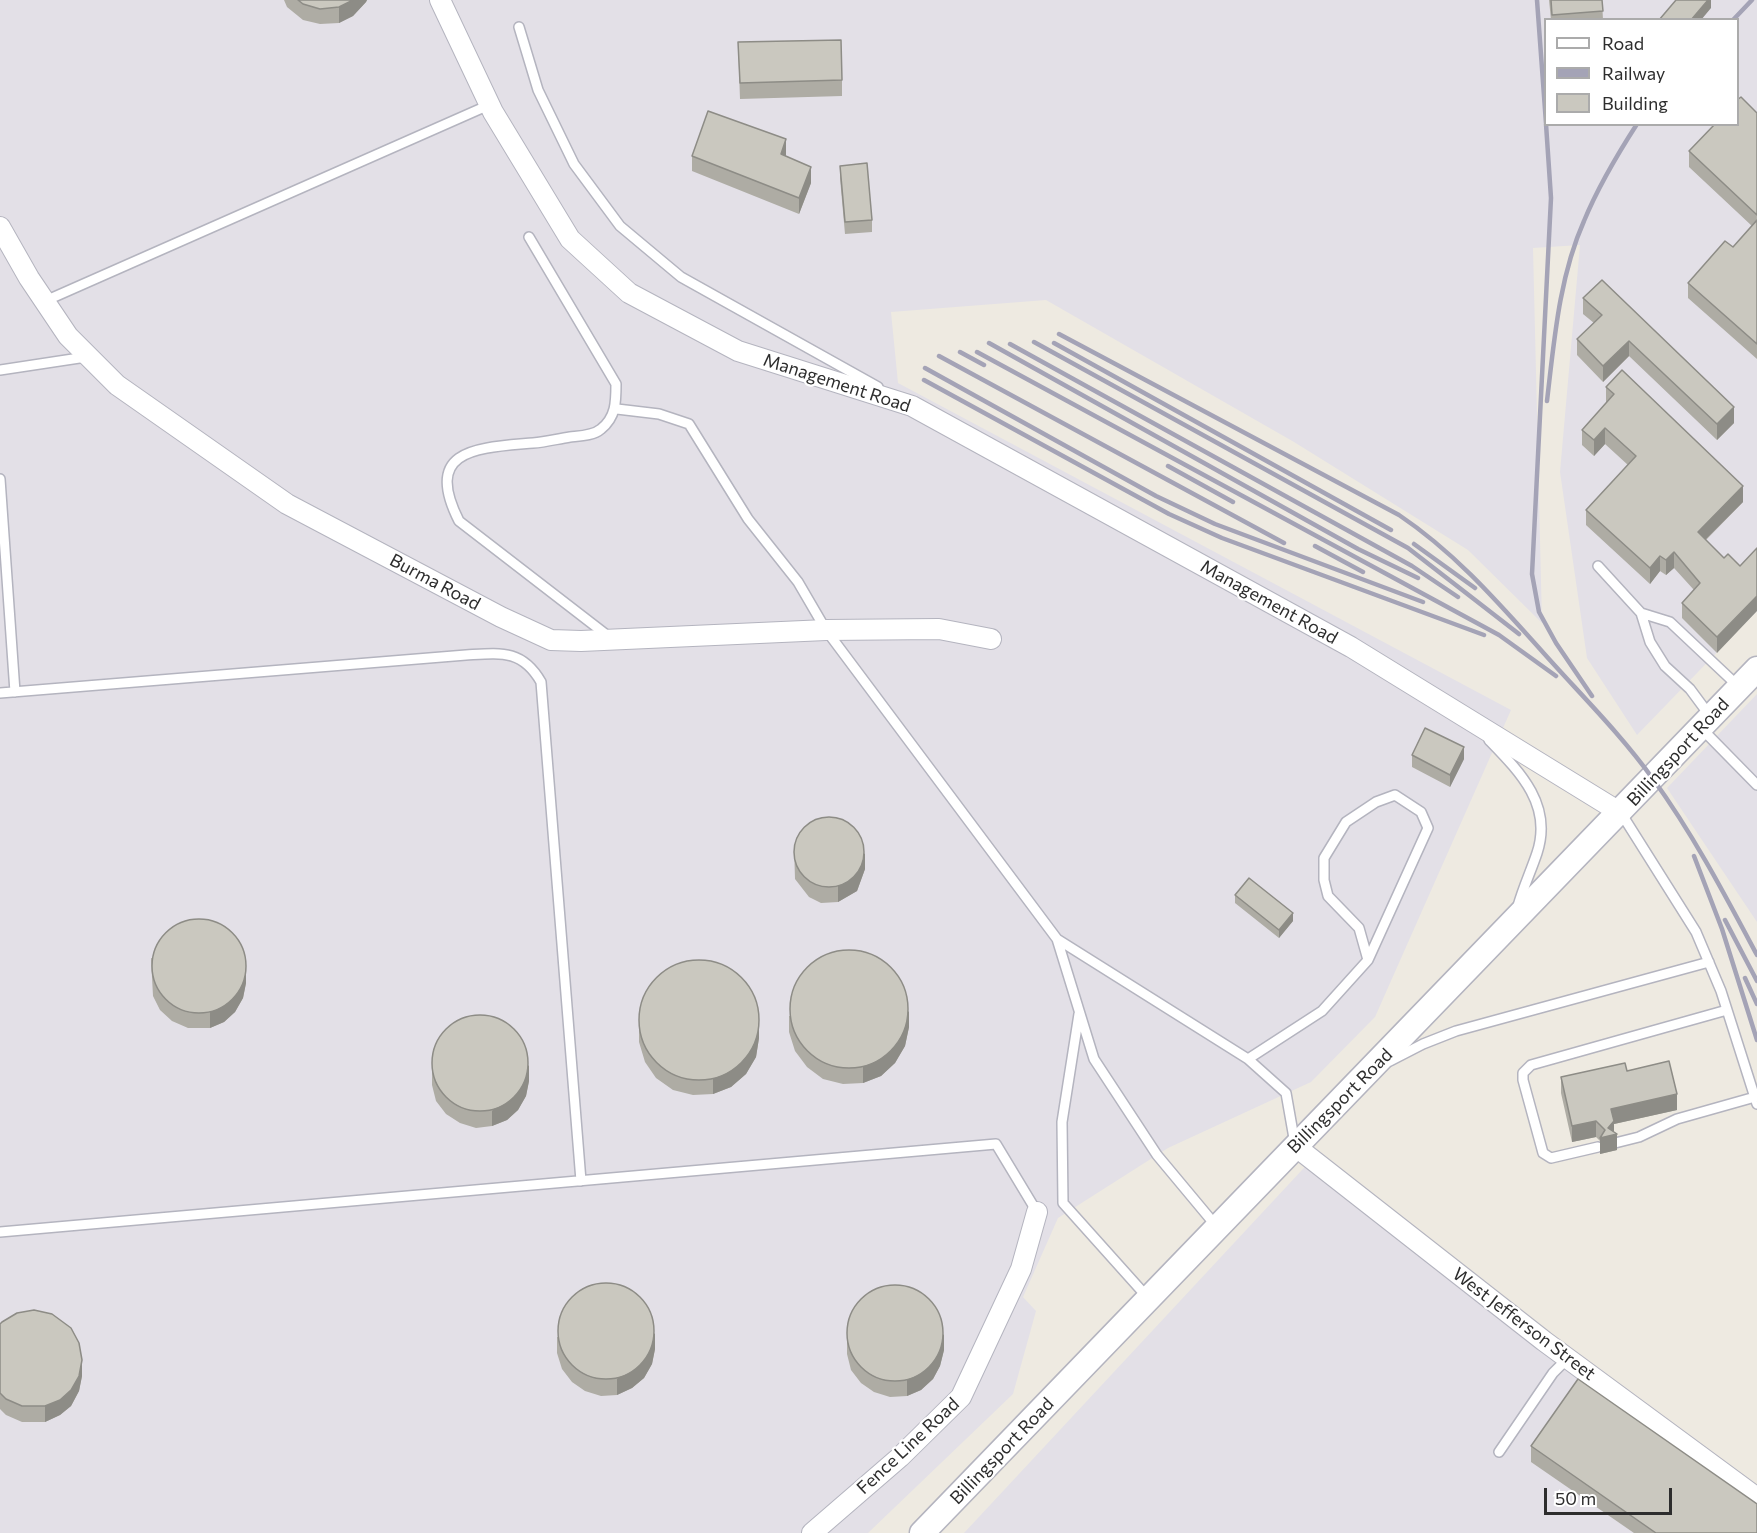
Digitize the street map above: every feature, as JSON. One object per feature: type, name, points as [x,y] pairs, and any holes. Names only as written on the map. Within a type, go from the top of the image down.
[{"type":"street","name":"Management Road","points":[[440,0],[489,105],[570,239],[629,293],[738,351],[912,406],[1351,647],[1621,813]]},
{"type":"street","name":"Burma Road","points":[[0,227],[68,336],[117,385],[288,504],[501,617],[551,640],[612,640],[825,630],[939,629],[992,639]]},
{"type":"street","name":"Billingsport Road","points":[[922,1533],[1150,1300],[1295,1146],[1621,813],[1757,669]]},
{"type":"street","name":"West Jefferson Street","points":[[1295,1146],[1568,1358],[1757,1498]]},
{"type":"street","name":"Fence Line Road","points":[[812,1533],[900,1457],[962,1397],[1021,1269],[1037,1212]]},
{"type":"lane","points":[[519,27],[538,90],[574,164],[620,226],[681,277],[912,406]]},
{"type":"lane","points":[[45,301],[489,105]]},
{"type":"lane","points":[[529,237],[616,384],[617,409],[600,430],[589,434],[540,443],[477,448],[457,459],[445,483],[449,501],[459,521],[612,640]]},
{"type":"lane","points":[[0,370],[88,356]]},
{"type":"lane","points":[[617,409],[658,414],[688,424],[748,519],[798,582],[825,630],[1057,939],[1094,1059],[1157,1155],[1218,1227]]},
{"type":"lane","points":[[0,479],[15,692]]},
{"type":"lane","points":[[1598,566],[1641,613],[1650,642],[1665,666],[1690,689],[1706,723],[1757,784]]},
{"type":"lane","points":[[1641,613],[1670,622],[1739,688]]},
{"type":"lane","points":[[0,693],[466,655],[501,653],[519,657],[533,669],[541,682],[581,1181]]},
{"type":"lane","points":[[1469,719],[1522,774],[1540,810],[1542,828],[1537,852],[1513,923]]},
{"type":"lane","points":[[1248,1059],[1322,1011],[1368,960],[1428,828],[1421,812],[1395,795],[1376,802],[1346,822],[1324,858],[1324,880],[1328,896],[1359,928],[1368,960]]},
{"type":"lane","points":[[1615,1143],[1639,1137],[1677,1119],[1756,1101],[1727,1010],[1696,932],[1621,813]]},
{"type":"lane","points":[[1057,939],[1248,1059],[1286,1093],[1295,1146]]},
{"type":"lane","points":[[1367,1073],[1423,1044],[1456,1031],[1709,962]]},
{"type":"lane","points":[[1599,1147],[1551,1158],[1543,1153],[1523,1073],[1531,1065],[1727,1010]]},
{"type":"lane","points":[[1079,1011],[1062,1122],[1063,1203],[1150,1300]]},
{"type":"lane","points":[[0,1232],[996,1144],[1037,1212]]},
{"type":"lane","points":[[1499,1452],[1554,1373],[1568,1358]]},
{"type":"shaded area","points":[[0,0],[1757,0],[1757,611],[1637,735],[1587,658],[1560,472],[1580,245],[1533,248],[1542,623],[1468,550],[1294,442],[1046,300],[891,312],[898,383],[1511,710],[1375,1017],[1311,1082],[1168,1148],[1058,1218],[1023,1297],[1036,1311],[1013,1394],[868,1533],[0,1533]]},
{"type":"shaded area","points":[[1757,694],[1757,922],[1667,788]]},
{"type":"shaded area","points":[[1315,1156],[1639,1404],[1757,1533],[964,1533]]},
{"type":"building","points":[[298,0],[353,0],[339,7],[320,9],[303,4]]},
{"type":"building","points":[[1551,0],[1602,0],[1603,11],[1552,15]]},
{"type":"building","points":[[1676,0],[1708,0],[1693,18],[1661,18]]},
{"type":"building","points":[[841,40],[842,80],[740,83],[738,42]]},
{"type":"building","points":[[1741,97],[1757,113],[1757,215],[1689,151],[1713,126],[1739,126],[1739,98]]},
{"type":"building","points":[[708,111],[786,139],[781,154],[811,167],[799,198],[692,156]]},
{"type":"building","points":[[867,163],[872,220],[845,222],[840,166]]},
{"type":"building","points":[[1757,220],[1757,344],[1688,283],[1725,241],[1733,247]]},
{"type":"building","points":[[1602,280],[1734,407],[1717,424],[1629,341],[1603,366],[1577,339],[1602,315],[1583,298]]},
{"type":"building","points":[[1622,370],[1743,486],[1698,532],[1724,558],[1728,554],[1740,566],[1757,548],[1757,596],[1717,637],[1682,603],[1700,583],[1674,552],[1666,560],[1660,556],[1650,568],[1586,510],[1636,456],[1605,428],[1594,440],[1582,430],[1614,394],[1606,387]]},
{"type":"building","points":[[1425,728],[1464,747],[1450,775],[1412,755]]},
{"type":"building","points":[[829,817],[842,820],[854,827],[861,839],[864,852],[861,865],[854,877],[842,884],[829,887],[816,884],[804,877],[797,865],[794,852],[797,839],[804,827],[816,820]]},
{"type":"building","points":[[1249,878],[1293,913],[1279,930],[1235,895]]},
{"type":"building","points":[[199,919],[217,922],[232,933],[243,948],[246,966],[243,984],[232,999],[217,1010],[199,1013],[181,1010],[166,999],[155,984],[152,966],[155,948],[166,933],[181,922]]},
{"type":"building","points":[[849,950],[872,954],[891,967],[904,986],[908,1009],[904,1032],[891,1051],[872,1064],[849,1068],[826,1064],[807,1051],[794,1032],[790,1009],[794,986],[807,967],[826,954]]},
{"type":"building","points":[[699,960],[722,965],[741,978],[754,997],[759,1020],[754,1043],[741,1062],[722,1075],[699,1080],[676,1075],[657,1062],[644,1043],[639,1020],[644,997],[657,978],[676,965]]},
{"type":"building","points":[[480,1015],[499,1018],[514,1029],[525,1044],[528,1063],[525,1082],[514,1097],[499,1108],[480,1111],[461,1108],[446,1097],[435,1082],[432,1063],[435,1044],[446,1029],[461,1018]]},
{"type":"building","points":[[1669,1061],[1677,1094],[1611,1109],[1614,1121],[1608,1128],[1617,1134],[1600,1138],[1605,1130],[1596,1121],[1572,1126],[1561,1077],[1625,1063],[1627,1071]]},
{"type":"building","points":[[597,1283],[615,1283],[633,1291],[646,1304],[654,1322],[651,1350],[633,1371],[615,1379],[597,1379],[579,1371],[566,1358],[558,1340],[558,1322],[566,1304],[579,1291]]},
{"type":"building","points":[[895,1285],[913,1289],[929,1299],[939,1315],[943,1333],[939,1351],[929,1367],[913,1377],[895,1381],[877,1377],[861,1367],[851,1351],[847,1333],[851,1315],[861,1299],[877,1289]]},
{"type":"building","points":[[34,1310],[52,1314],[71,1328],[79,1343],[82,1360],[79,1376],[71,1390],[60,1400],[45,1406],[22,1406],[6,1399],[0,1393],[0,1324],[17,1313]]},
{"type":"building","points":[[1578,1379],[1757,1504],[1757,1533],[1656,1533],[1531,1446]]},
{"type":"railway","points":[[1537,0],[1544,96]]},
{"type":"railway","points":[[1735,18],[1752,0]]},
{"type":"railway","points":[[1546,126],[1551,198],[1532,574],[1539,612],[1556,643],[1592,696]]},
{"type":"railway","points":[[1547,401],[1563,287],[1576,242],[1589,208],[1636,126]]},
{"type":"railway","points":[[1059,334],[1399,515],[1419,529],[1474,577],[1613,729],[1640,762],[1668,800],[1695,843],[1757,955]]},
{"type":"railway","points":[[1034,342],[1408,548],[1519,634]]},
{"type":"railway","points":[[989,343],[1358,549],[1418,578]]},
{"type":"railway","points":[[1054,343],[1391,530]]},
{"type":"railway","points":[[1010,344],[1412,566],[1458,597]]},
{"type":"railway","points":[[960,352],[984,365]]},
{"type":"railway","points":[[977,352],[1499,635],[1556,676]]},
{"type":"railway","points":[[939,356],[1284,543]]},
{"type":"railway","points":[[925,368],[1156,496],[1215,524],[1423,602]]},
{"type":"railway","points":[[924,380],[1169,514],[1222,538],[1484,635]]},
{"type":"railway","points":[[1168,466],[1233,502]]},
{"type":"railway","points":[[1414,544],[1475,588]]},
{"type":"railway","points":[[1315,546],[1363,572]]},
{"type":"railway","points":[[1694,856],[1722,929],[1757,1040]]},
{"type":"railway","points":[[1725,920],[1757,981]]},
{"type":"railway","points":[[1745,978],[1757,1004]]}]
